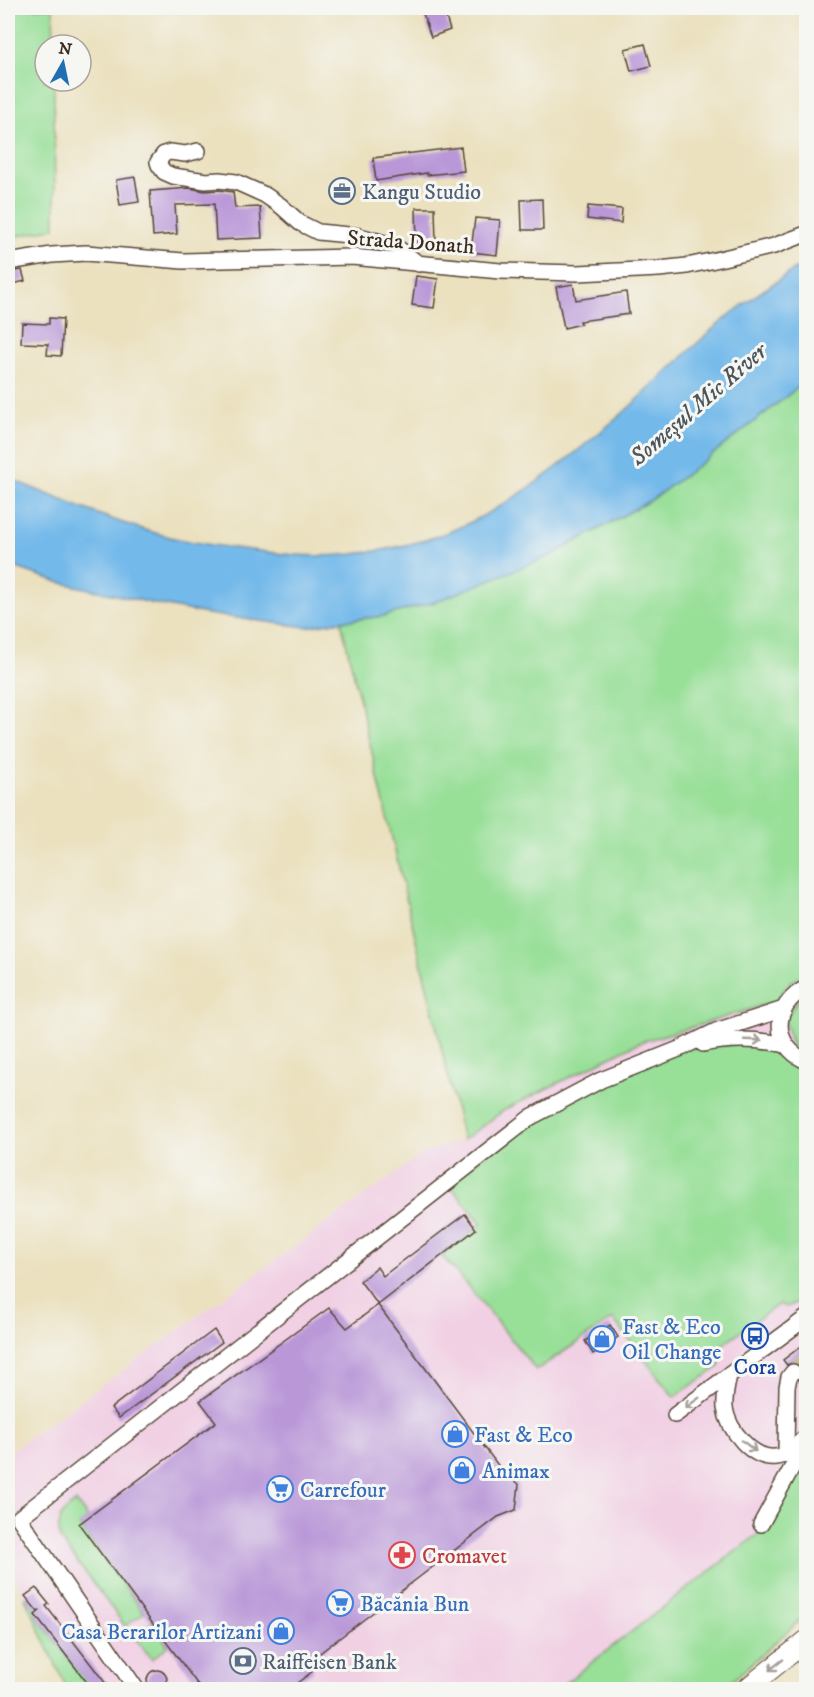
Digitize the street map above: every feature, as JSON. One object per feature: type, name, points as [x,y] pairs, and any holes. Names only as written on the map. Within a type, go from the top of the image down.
[{"type":"main road","points":[[745,1689],[807,1641]]},
{"type":"street","points":[[198,151],[185,154],[170,152],[164,154],[158,162],[161,169],[173,176],[206,181],[236,182],[265,195],[300,223],[318,232],[359,236],[395,246],[419,264]]},
{"type":"street","name":"Strada Donath","points":[[8,262],[52,255],[86,253],[183,261],[352,257],[500,271],[578,273],[658,269],[715,261],[774,246],[807,234]]},
{"type":"street","points":[[806,1062],[786,1045],[780,1029],[781,1017],[789,1000],[807,988]]},
{"type":"street","points":[[137,1689],[20,1518],[531,1117],[601,1080],[679,1049],[716,1031],[784,1009]]},
{"type":"street","points":[[679,1049],[721,1040],[753,1039],[786,1045]]},
{"type":"street","points":[[675,1415],[807,1318]]},
{"type":"street","points":[[786,1453],[787,1387],[789,1377],[793,1372]]},
{"type":"street","points":[[729,1375],[725,1407],[729,1422],[737,1436],[748,1446],[761,1455],[776,1457],[791,1450],[807,1438]]},
{"type":"street","points":[[761,1524],[807,1438]]},
{"type":"shaded area","points":[[806,975],[806,1541],[608,1689],[67,1689],[8,1560],[8,1453],[425,1152],[463,1140],[506,1109],[640,1042],[776,1001],[790,982]]},
{"type":"green space","points":[[8,8],[53,8],[54,33],[33,33],[33,93],[54,93],[55,228],[8,238]]},
{"type":"green space","points":[[806,381],[806,975],[790,982],[776,1001],[640,1042],[506,1109],[463,1140],[341,621],[384,616],[550,556],[651,500]]},
{"type":"green space","points":[[806,994],[806,1055],[793,1048],[784,1020],[800,996]]},
{"type":"green space","points":[[768,1041],[806,1064],[806,1301],[786,1307],[779,1304],[724,1343],[719,1367],[674,1397],[613,1319],[536,1370],[442,1256],[482,1224],[448,1183],[531,1117],[679,1049]]},
{"type":"green space","points":[[806,1451],[806,1615],[732,1681],[718,1689],[556,1690],[766,1528]]},
{"type":"green space","points":[[76,1502],[88,1518],[79,1525],[144,1613],[125,1626],[60,1539],[60,1517]]},
{"type":"green space","points":[[24,1596],[38,1612],[35,1615],[92,1689],[67,1689]]},
{"type":"green space","points":[[151,1623],[168,1646],[152,1659],[133,1636]]},
{"type":"water","name":"Someşul Mic River","points":[[806,262],[806,381],[651,500],[550,556],[435,602],[384,616],[306,627],[207,614],[156,604],[58,582],[8,565],[8,478],[132,526],[202,544],[317,556],[385,550],[429,539],[489,513],[546,475],[617,418],[725,319]]},
{"type":"building","points":[[421,8],[443,8],[450,30],[431,37]]},
{"type":"building","points":[[645,44],[651,66],[631,71],[625,49]]},
{"type":"building","points":[[461,147],[464,171],[427,175],[427,173],[376,181],[373,158]]},
{"type":"building","points":[[135,177],[139,202],[120,205],[116,180]]},
{"type":"building","points":[[190,188],[233,192],[235,208],[260,207],[262,238],[216,240],[214,204],[175,205],[177,234],[153,236],[150,191]]},
{"type":"building","points":[[542,199],[543,230],[522,230],[521,200]]},
{"type":"building","points":[[588,206],[622,209],[621,223],[587,219]]},
{"type":"building","points":[[416,208],[435,208],[436,243],[417,243]]},
{"type":"building","points":[[475,218],[500,220],[497,255],[471,252]]},
{"type":"building","points":[[22,270],[25,281],[9,285],[8,272]]},
{"type":"building","points":[[416,276],[438,279],[434,308],[412,305]]},
{"type":"building","points":[[573,284],[576,300],[626,292],[629,314],[580,321],[581,324],[564,328],[556,287]]},
{"type":"building","points":[[49,318],[63,319],[61,356],[47,355],[48,344],[21,343],[22,323],[49,324]]},
{"type":"building","points":[[465,1214],[476,1229],[378,1305],[360,1281],[377,1267],[383,1276]]},
{"type":"building","points":[[378,1305],[503,1472],[519,1484],[516,1510],[498,1517],[312,1659],[313,1671],[289,1689],[201,1689],[79,1524],[216,1422],[200,1401],[329,1308],[347,1328]]},
{"type":"building","name":"Fast & Eco Oil Change","points":[[610,1325],[618,1337],[593,1354],[585,1341]]},
{"type":"building","points":[[214,1330],[222,1342],[119,1418],[111,1408]]},
{"type":"building","points":[[807,1342],[807,1390],[799,1380],[803,1373],[800,1365],[794,1362],[787,1365],[783,1360]]},
{"type":"building","points":[[36,1588],[49,1604],[46,1606],[110,1689],[92,1689],[35,1615],[41,1610],[38,1612],[25,1596]]},
{"type":"building","points":[[157,1670],[164,1673],[167,1680],[164,1687],[157,1690],[150,1687],[147,1680],[150,1673]]},
{"type":"tunnel","points":[[793,1372],[806,1357]]},
{"type":"place","name":"Kangu Studio","points":[[342,191]]},
{"type":"place","name":"Cora","points":[[755,1336]]},
{"type":"place","name":"Fast & Eco Oil Change","points":[[602,1339]]},
{"type":"place","name":"Fast & Eco","points":[[455,1434]]},
{"type":"place","name":"Animax","points":[[462,1470]]},
{"type":"place","name":"Carrefour","points":[[280,1489]]},
{"type":"place","name":"Cromavet","points":[[402,1555]]},
{"type":"place","name":"Băcănia Bun","points":[[340,1603]]},
{"type":"place","name":"Casa Berarilor Artizani","points":[[281,1631]]},
{"type":"place","name":"Raiffeisen Bank","points":[[243,1661]]}]
